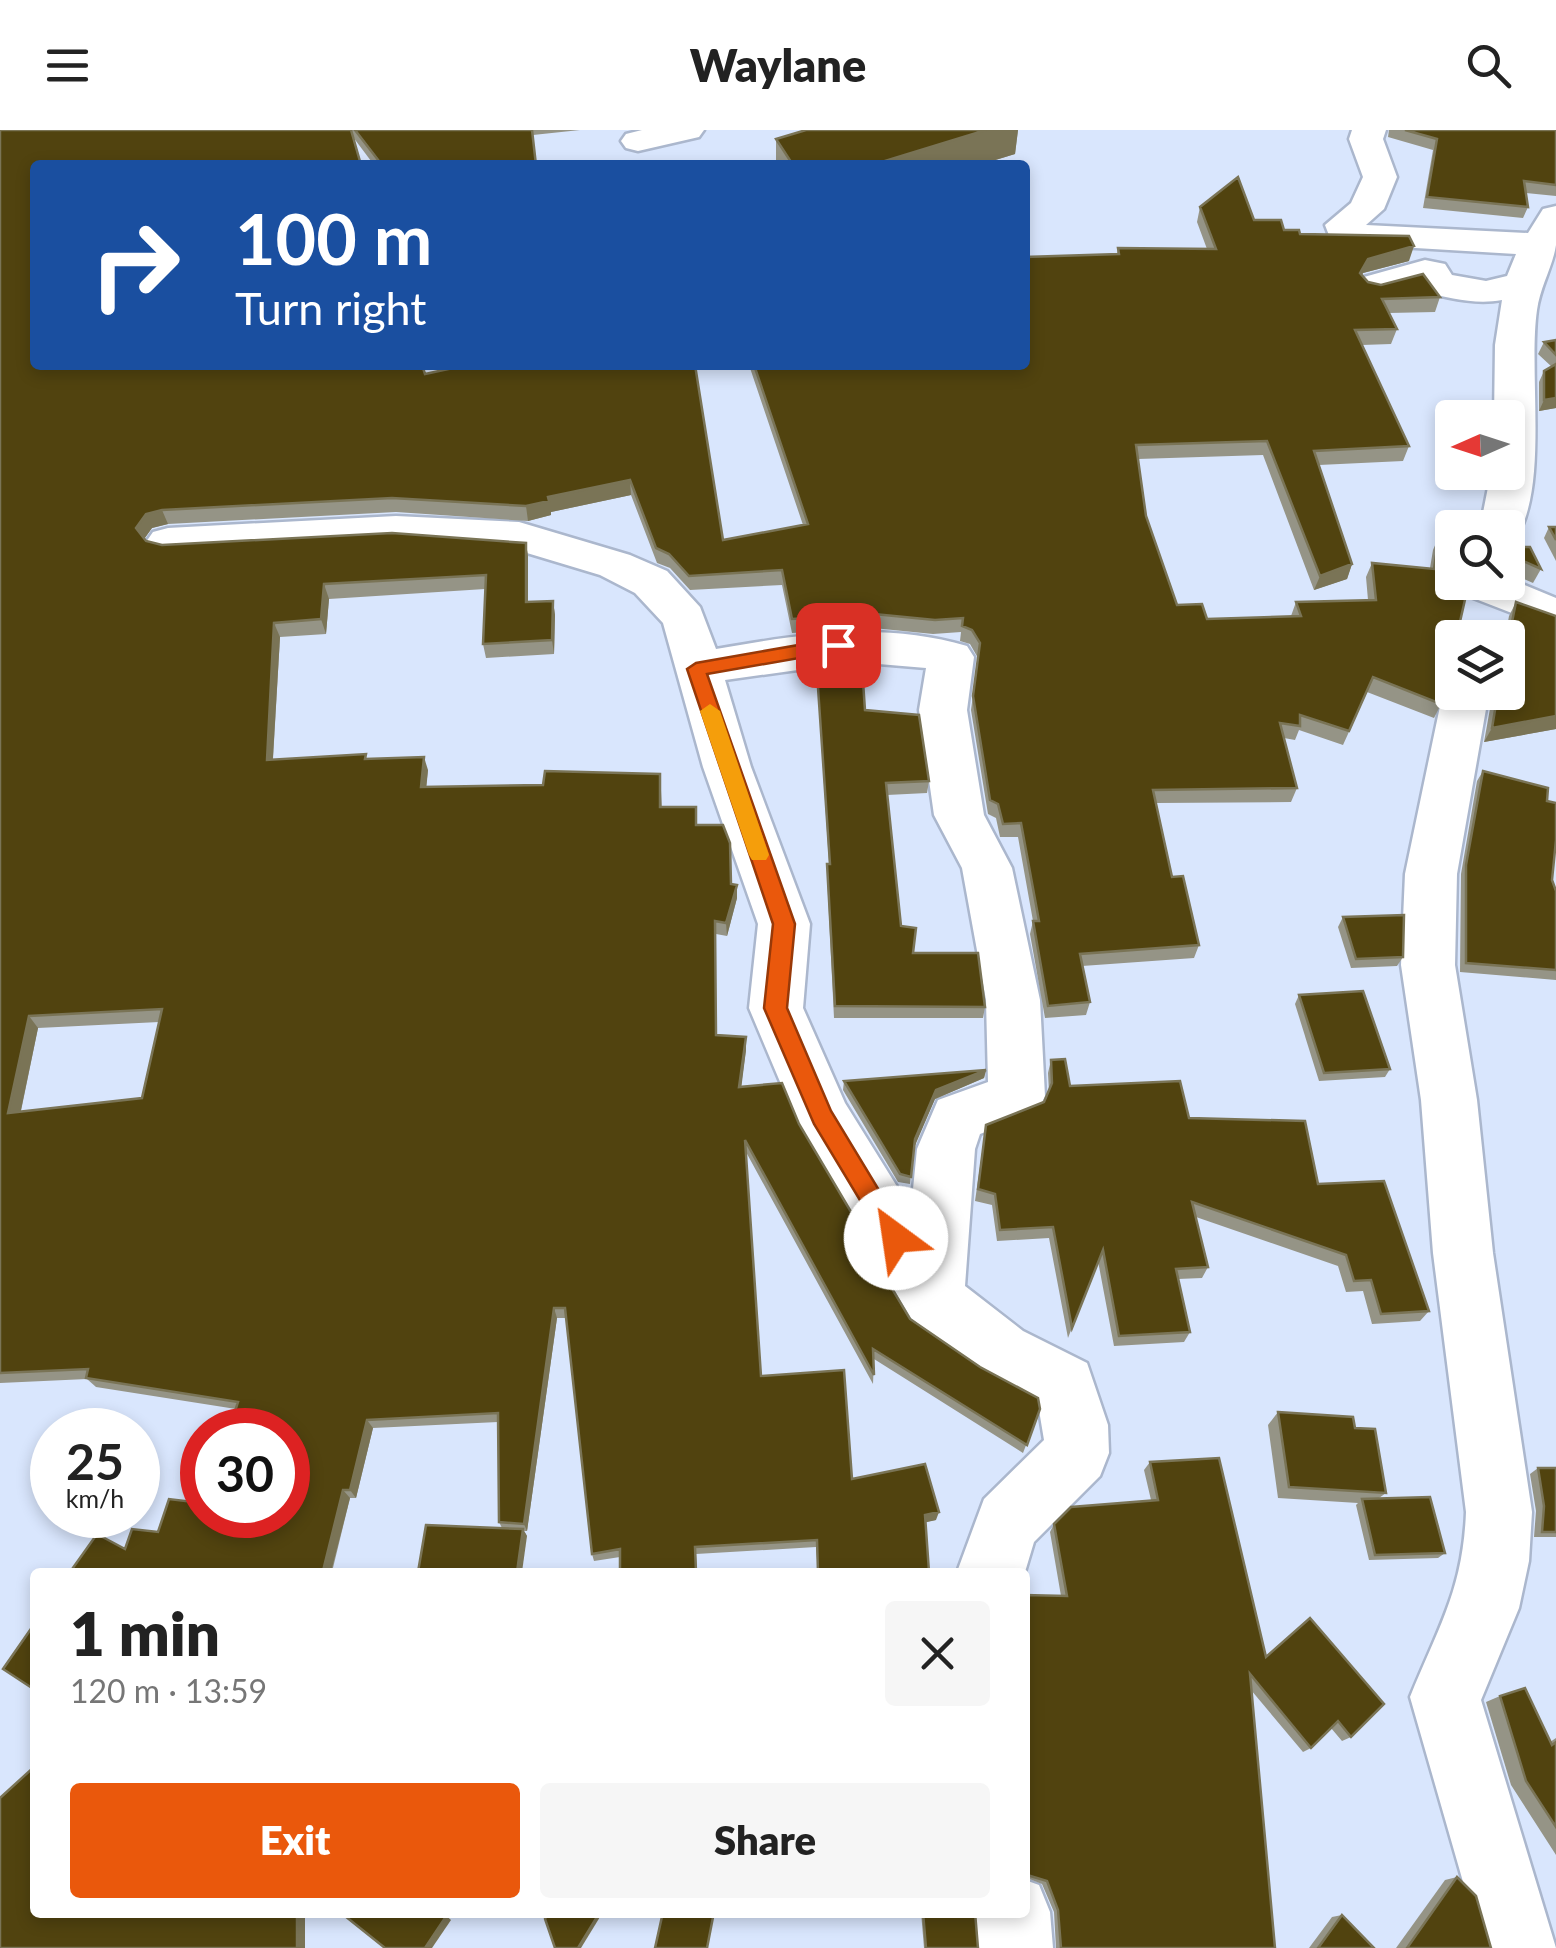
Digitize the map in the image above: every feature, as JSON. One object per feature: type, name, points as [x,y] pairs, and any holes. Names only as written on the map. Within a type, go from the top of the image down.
[{"type":"street","points":[[638,141],[687,130]]},
{"type":"street","points":[[1370,130],[1366,139],[1380,178],[1366,209],[1343,225],[1346,234],[1548,230],[1524,284],[1512,343],[1511,481],[1505,510]]},
{"type":"street","points":[[1376,285],[1424,271],[1432,272],[1437,284],[1486,292],[1524,284]]},
{"type":"street","points":[[168,542],[396,530],[519,536],[615,566],[651,582],[684,618],[696,669],[784,924],[776,1008],[822,1116],[933,1298],[1001,1352],[1065,1384],[1076,1425],[1077,1452],[1006,1522],[993,1568]]},
{"type":"street","points":[[1498,600],[1556,615]]},
{"type":"street","points":[[696,669],[838,645],[910,646],[951,657],[943,710],[958,815],[986,868],[1010,981],[1017,1096],[958,1116],[946,1149],[933,1298]]},
{"type":"street","points":[[1463,710],[1431,874],[1428,965],[1450,1100],[1463,1254],[1499,1512],[1500,1552],[1477,1637],[1445,1697],[1520,1948]]},
{"type":"street","points":[[1012,1918],[1015,1948]]},
{"type":"building","points":[[0,130],[351,130],[360,160],[30,160],[30,370],[424,370],[425,374],[444,370],[696,370],[723,540],[808,524],[756,370],[1030,370],[1030,257],[1119,254],[1118,248],[1216,249],[1200,207],[1238,177],[1254,220],[1281,220],[1284,230],[1299,230],[1300,234],[1409,236],[1414,246],[1368,259],[1360,273],[1368,282],[1381,285],[1423,274],[1440,297],[1382,299],[1397,329],[1355,330],[1409,446],[1314,451],[1352,564],[1320,576],[1267,441],[1136,445],[1146,516],[1177,605],[1202,604],[1207,619],[1301,616],[1296,602],[1376,600],[1372,563],[1434,569],[1435,562],[1435,600],[1465,600],[1460,620],[1435,620],[1435,702],[1373,677],[1349,731],[1300,715],[1300,726],[1280,723],[1297,788],[1153,790],[1172,877],[1183,876],[1199,945],[1080,954],[1090,1002],[1048,1006],[1033,921],[1039,921],[1021,823],[1003,824],[998,804],[990,800],[973,696],[980,643],[972,630],[962,626],[963,618],[935,620],[874,614],[792,619],[782,570],[689,576],[669,554],[656,548],[630,480],[548,497],[549,501],[526,506],[392,498],[162,510],[146,514],[136,528],[146,541],[162,545],[392,533],[526,543],[526,602],[553,601],[552,640],[483,644],[486,575],[324,584],[321,619],[274,623],[267,760],[366,754],[365,759],[424,757],[421,787],[543,785],[545,771],[660,774],[660,807],[696,807],[696,825],[723,825],[730,843],[731,884],[737,885],[726,923],[715,921],[716,1035],[746,1037],[739,1087],[782,1083],[799,1124],[857,1222],[864,1278],[881,1270],[910,1319],[980,1367],[1038,1398],[1040,1409],[1027,1445],[873,1349],[874,1375],[745,1140],[761,1376],[844,1370],[852,1479],[925,1464],[939,1512],[925,1515],[929,1568],[818,1568],[817,1540],[695,1547],[696,1568],[620,1568],[620,1549],[592,1554],[565,1308],[554,1308],[524,1524],[499,1522],[498,1413],[367,1420],[350,1490],[343,1490],[324,1568],[73,1568],[94,1538],[104,1538],[125,1549],[129,1538],[160,1538],[169,1499],[180,1500],[180,1538],[310,1538],[310,1408],[236,1408],[238,1402],[86,1378],[88,1369],[0,1373]],"holes":[[[162,1009],[142,1098],[8,1113],[29,1016]]]},
{"type":"building","points":[[355,130],[532,130],[535,160],[378,160]]},
{"type":"building","points":[[806,130],[986,130],[888,160],[790,160],[776,139]]},
{"type":"building","points":[[1405,130],[1556,130],[1556,185],[1524,181],[1528,207],[1427,197],[1437,139]]},
{"type":"building","points":[[1556,340],[1556,355],[1544,342]]},
{"type":"building","points":[[1556,364],[1556,398],[1544,400],[1544,371]]},
{"type":"building","points":[[1525,547],[1530,547],[1541,569],[1525,562]]},
{"type":"building","points":[[1516,602],[1556,616],[1556,716],[1492,728],[1495,710],[1525,710],[1525,620],[1512,620]]},
{"type":"building","points":[[861,653],[865,710],[919,715],[929,781],[886,783],[901,926],[916,928],[913,953],[978,953],[985,1007],[835,1006],[816,658]]},
{"type":"building","points":[[1483,771],[1548,788],[1547,801],[1556,803],[1552,880],[1556,891],[1556,970],[1466,963],[1466,865]]},
{"type":"building","points":[[1404,915],[1403,957],[1356,959],[1343,917]]},
{"type":"building","points":[[1363,991],[1390,1069],[1324,1073],[1299,995]]},
{"type":"building","points":[[1065,1059],[1070,1086],[1180,1081],[1189,1118],[1305,1121],[1318,1184],[1384,1181],[1429,1311],[1381,1314],[1371,1280],[1354,1281],[1346,1255],[1192,1202],[1208,1267],[1176,1269],[1190,1332],[1119,1336],[1103,1250],[1072,1328],[1053,1227],[1000,1230],[995,1194],[978,1189],[986,1125],[1044,1102],[1052,1083],[1051,1060]]},
{"type":"building","points":[[986,1070],[936,1090],[915,1139],[911,1177],[900,1174],[844,1081]]},
{"type":"building","points":[[1278,1412],[1353,1417],[1355,1428],[1375,1429],[1386,1493],[1289,1487]]},
{"type":"building","points":[[1219,1458],[1266,1657],[1310,1618],[1384,1704],[1351,1737],[1338,1721],[1311,1748],[1250,1674],[1275,1948],[1061,1948],[1058,1910],[1047,1881],[1030,1876],[1030,1595],[1067,1596],[1054,1524],[1071,1507],[1158,1500],[1150,1462]]},
{"type":"building","points":[[1538,1468],[1556,1468],[1556,1532],[1542,1532],[1544,1506]]},
{"type":"building","points":[[1430,1497],[1445,1553],[1375,1555],[1362,1499]]},
{"type":"building","points":[[426,1525],[523,1529],[518,1568],[419,1568]]},
{"type":"building","points":[[30,1630],[30,1687],[3,1669]]},
{"type":"building","points":[[1525,1688],[1552,1745],[1556,1742],[1556,1827],[1526,1781],[1500,1696]]},
{"type":"building","points":[[30,1771],[30,1918],[297,1918],[297,1948],[0,1948],[0,1798]]},
{"type":"building","points":[[1457,1877],[1476,1896],[1491,1948],[1407,1948]]},
{"type":"building","points":[[1342,1915],[1374,1948],[1318,1948]]},
{"type":"building","points":[[348,1918],[445,1918],[425,1948],[385,1948]]},
{"type":"building","points":[[596,1918],[578,1948],[555,1948],[545,1919]]},
{"type":"building","points":[[662,1918],[713,1918],[707,1948],[655,1948]]},
{"type":"building","points":[[924,1918],[976,1918],[978,1948],[926,1948]]},
{"type":"slow traffic","points":[[710,711],[759,855]]},
{"type":"route","points":[[838,645],[696,669],[784,924],[776,1008],[822,1116],[896,1238]]}]
